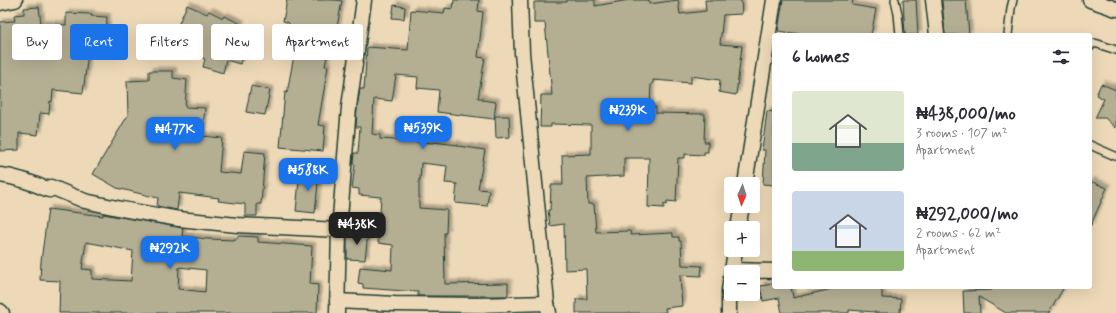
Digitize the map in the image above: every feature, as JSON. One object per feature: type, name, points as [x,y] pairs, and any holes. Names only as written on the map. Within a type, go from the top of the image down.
[{"type":"street","points":[[0,3],[16,0]]},
{"type":"street","points":[[364,0],[348,107],[339,230],[337,307],[395,304],[548,308],[522,53],[520,0]]},
{"type":"street","points":[[746,177],[774,0]]},
{"type":"street","points":[[933,0],[936,33]]},
{"type":"street","points":[[1090,0],[1116,9]]},
{"type":"street","points":[[0,175],[36,184],[49,190],[51,187],[85,200],[122,209],[179,219],[237,225],[339,230]]},
{"type":"street","points":[[760,271],[772,271]]},
{"type":"street","points":[[729,301],[729,313]]},
{"type":"lane","points":[[895,0],[900,33]]},
{"type":"lane","points":[[1008,33],[1013,0]]},
{"type":"lane","points":[[1092,44],[1093,43],[1098,44],[1116,50]]},
{"type":"lane","points":[[1092,145],[1116,156]]},
{"type":"building","points":[[287,0],[342,1],[338,24],[289,24],[283,21]]},
{"type":"building","points":[[454,0],[479,0],[478,11],[483,12],[478,57],[485,58],[478,98],[496,102],[494,119],[437,112],[439,90],[417,88],[418,77],[396,75],[392,101],[374,99],[372,134],[380,135],[380,139],[433,142],[485,150],[478,189],[489,190],[487,206],[455,203],[457,184],[445,183],[447,166],[421,163],[420,180],[419,179],[419,208],[447,210],[446,233],[444,233],[445,284],[508,283],[508,296],[418,296],[418,292],[363,288],[363,284],[358,283],[360,267],[392,270],[393,245],[378,243],[381,197],[359,195],[359,189],[352,188],[355,164],[353,164],[354,153],[358,153],[360,127],[356,127],[357,108],[360,89],[364,89],[367,47],[408,50],[411,10],[444,13],[445,8],[453,9]]},
{"type":"building","points":[[567,0],[595,0],[595,6],[629,0],[649,0],[649,4],[678,0],[680,14],[706,11],[705,0],[741,0],[742,14],[723,15],[720,44],[742,46],[736,95],[719,92],[720,80],[691,76],[691,83],[653,80],[653,84],[651,84],[650,107],[656,107],[656,113],[705,114],[704,142],[708,142],[708,152],[704,152],[704,155],[685,154],[685,158],[678,158],[676,202],[667,201],[667,205],[664,204],[664,208],[648,207],[649,158],[624,158],[624,176],[587,178],[588,204],[594,204],[596,232],[630,231],[631,235],[673,233],[673,237],[679,237],[679,241],[681,241],[682,265],[702,266],[701,276],[680,275],[682,306],[665,308],[666,312],[576,313],[576,299],[587,299],[586,269],[565,270],[564,224],[550,226],[548,210],[550,210],[551,185],[563,185],[562,155],[591,154],[591,125],[551,124],[551,127],[540,127],[541,95],[552,95],[545,23],[534,23],[534,2],[567,2]]},
{"type":"building","points":[[783,0],[853,0],[852,5],[876,9],[871,33],[793,33],[778,31]]},
{"type":"building","points":[[903,0],[916,0],[918,33],[905,33]]},
{"type":"building","points":[[942,0],[966,0],[969,33],[945,33]]},
{"type":"building","points":[[187,5],[207,14],[209,11],[223,18],[224,16],[241,24],[211,24],[211,60],[226,60],[223,73],[203,67],[205,59],[203,58],[203,24],[178,24]]},
{"type":"building","points":[[394,5],[405,7],[404,19],[392,18]]},
{"type":"building","points":[[39,7],[41,24],[12,24],[12,60],[62,60],[62,25],[66,25],[66,13],[91,14],[91,16],[107,17],[107,24],[70,24],[70,60],[87,60],[83,93],[53,90],[49,114],[40,113],[38,135],[19,133],[19,150],[0,151],[0,22],[15,21],[14,15],[24,14],[24,8]]},
{"type":"building","points":[[226,60],[241,60],[240,64]]},
{"type":"building","points":[[293,60],[326,60],[325,66],[328,66],[318,125],[325,126],[323,151],[280,147],[285,92],[287,93]]},
{"type":"building","points":[[149,71],[173,71],[173,78],[187,80],[185,107],[205,108],[202,136],[222,138],[219,172],[241,174],[244,151],[265,153],[261,204],[257,204],[257,216],[245,216],[245,204],[218,201],[219,198],[179,193],[177,210],[157,206],[158,198],[117,188],[93,174],[128,115],[127,81],[149,80]]},
{"type":"building","points":[[1101,84],[1116,90],[1116,128],[1105,118],[1095,118],[1104,99],[1096,95]]},
{"type":"building","points":[[251,86],[270,90],[265,115],[246,112]]},
{"type":"building","points":[[767,111],[772,112],[772,185],[763,184],[765,150],[762,150]]},
{"type":"building","points":[[495,116],[509,116],[510,137],[496,138]]},
{"type":"building","points":[[300,170],[319,172],[315,213],[296,211]]},
{"type":"building","points":[[1092,182],[1107,188],[1092,222]]},
{"type":"building","points":[[48,209],[103,216],[103,214],[183,228],[182,236],[234,240],[237,239],[238,236],[258,237],[258,242],[312,246],[310,284],[318,285],[317,313],[59,313],[60,281],[40,280]],"holes":[[[86,242],[133,251],[131,281],[92,279],[92,270],[82,269]],[[179,267],[206,270],[205,292],[178,289]]]},
{"type":"building","points":[[356,231],[368,233],[365,260],[347,259],[347,234],[355,234]]},
{"type":"building","points":[[772,284],[772,289],[791,289],[793,298],[831,289],[882,289],[882,298],[901,299],[900,313],[875,313],[849,310],[849,313],[782,313],[779,298],[763,301],[760,286]]},
{"type":"building","points":[[1063,289],[1049,313],[1006,313],[979,297],[980,313],[964,313],[963,291]]}]
